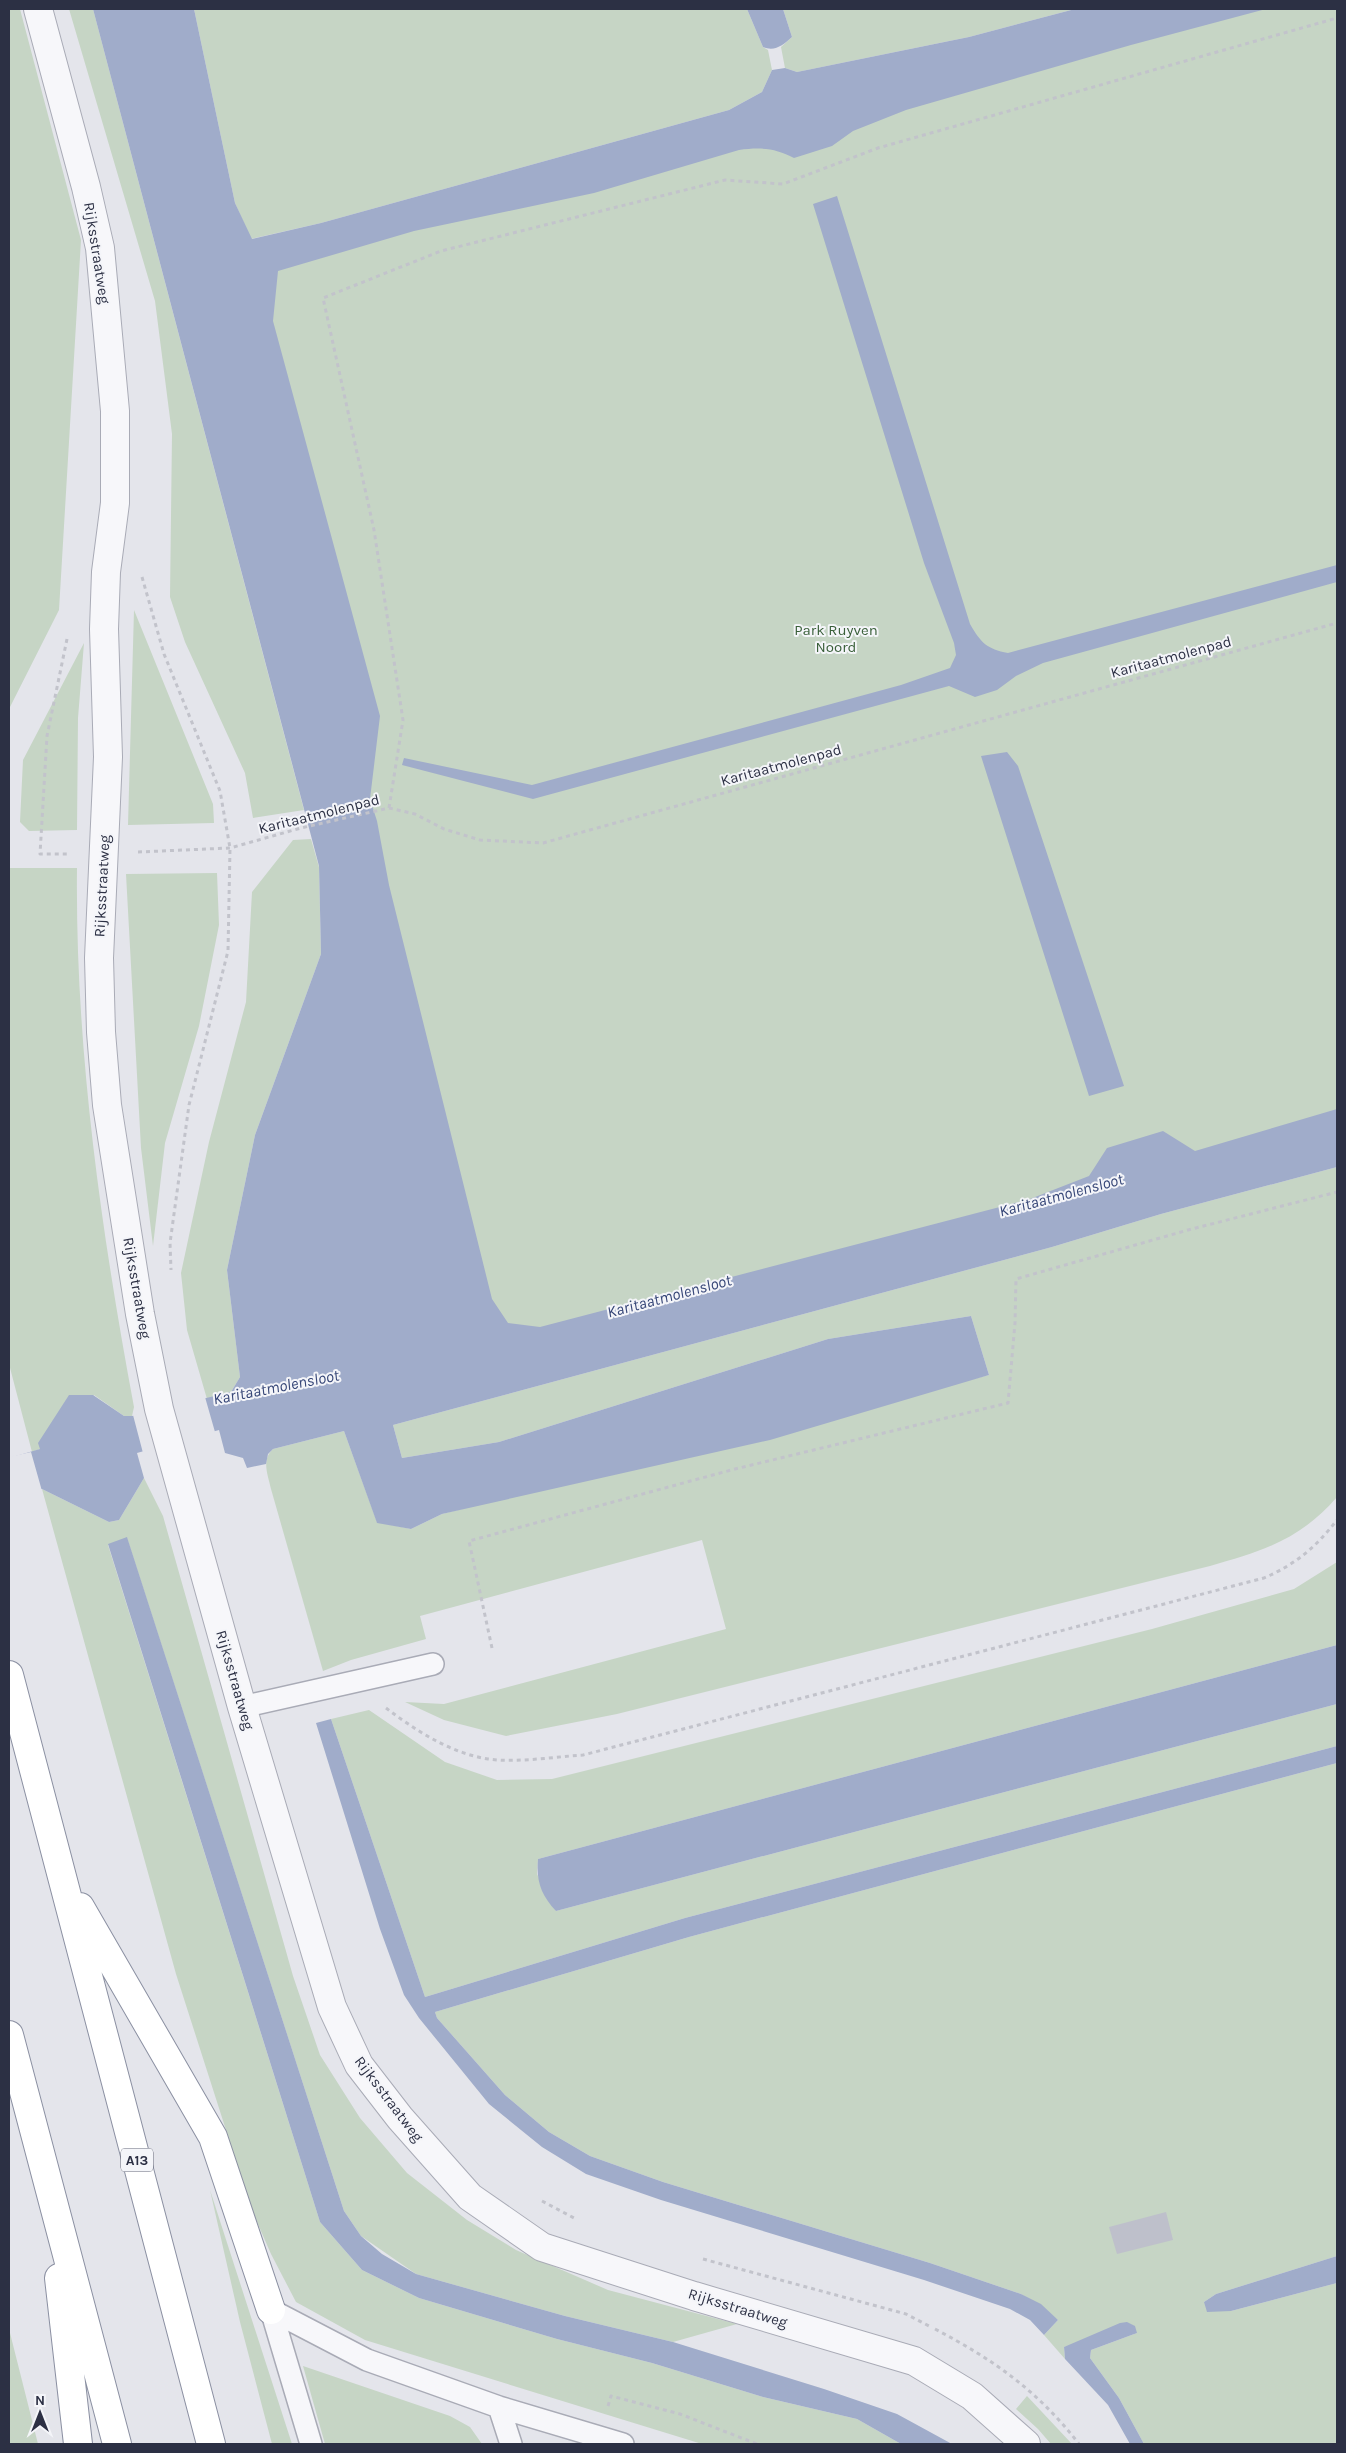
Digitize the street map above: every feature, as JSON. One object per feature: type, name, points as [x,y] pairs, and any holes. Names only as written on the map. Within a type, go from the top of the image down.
[{"type":"highway","name":"A13","points":[[9,1675],[211,2444]]},
{"type":"highway","name":"A13","points":[[62,1876],[213,2137],[270,2310]]},
{"type":"highway","points":[[9,2035],[117,2444]]},
{"type":"highway","points":[[48,2183],[78,2444]]},
{"type":"street","name":"Rijksstraatweg","points":[[38,9],[86,188],[100,248],[106,294],[115,411],[115,503],[106,572],[104,629],[108,757],[100,902],[101,1032],[107,1105],[140,1314],[159,1409],[242,1707],[332,2007],[360,2065],[400,2118],[470,2197],[542,2247],[694,2296],[914,2361],[972,2396],[1026,2444]]},
{"type":"lane","points":[[242,1707],[354,1684],[433,1664]]},
{"type":"lane","points":[[270,2310],[367,2360],[498,2407],[623,2444]]},
{"type":"lane","name":"A13","points":[[270,2310],[311,2444]]},
{"type":"lane","points":[[498,2407],[511,2444]]},
{"type":"path","points":[[389,808],[403,720],[374,530],[323,298],[441,251],[725,180],[783,184],[878,148],[1337,18]]},
{"type":"path","points":[[142,575],[164,654],[220,791],[230,848],[228,951],[189,1105],[170,1243],[172,1280]]},
{"type":"path","name":"Karitaatmolenpad","points":[[230,848],[301,828],[389,808],[415,814],[444,829],[480,840],[543,843],[1337,623]]},
{"type":"path","points":[[492,1648],[469,1541],[735,1469],[1008,1403],[1015,1323],[1016,1279],[1188,1230],[1337,1192]]},
{"type":"path","points":[[354,1684],[406,1723],[446,1746],[487,1758],[526,1759],[583,1754],[1264,1578],[1291,1566],[1321,1541],[1337,1520]]},
{"type":"path","points":[[540,2200],[582,2221]]},
{"type":"path","points":[[699,2258],[906,2314],[974,2350],[1004,2369],[1032,2392],[1079,2444]]},
{"type":"path","points":[[598,2437],[611,2396],[680,2414],[757,2444]]},
{"type":"green space","points":[[9,9],[20,9],[81,240],[59,610],[9,709]]},
{"type":"green space","points":[[69,9],[93,9],[304,810],[253,818],[245,773],[185,642],[170,597],[172,434],[155,301]]},
{"type":"green space","points":[[194,9],[747,9],[763,47],[768,50],[772,70],[762,92],[729,110],[321,223],[251,239],[235,203]]},
{"type":"green space","points":[[783,9],[1075,9],[969,37],[797,72],[785,68],[781,47],[792,37]]},
{"type":"green space","name":"Park Ruyven Noord","points":[[1202,9],[1337,9],[1337,1124],[469,1358],[234,271]]},
{"type":"green space","points":[[134,610],[213,804],[214,823],[128,825]]},
{"type":"green space","points":[[84,643],[78,718],[77,830],[29,831],[20,822],[23,760]]},
{"type":"green space","points":[[311,839],[319,867],[321,954],[255,1135],[227,1270],[240,1377],[231,1392],[207,1399],[187,1330],[181,1273],[209,1142],[246,1002],[252,892],[293,840]]},
{"type":"green space","points":[[9,868],[77,868],[80,1003],[92,1139],[111,1273],[134,1407],[132,1416],[124,1416],[94,1395],[40,1449],[32,1452],[9,1364]]},
{"type":"green space","points":[[217,873],[219,925],[199,1026],[165,1143],[153,1246],[141,1148],[126,874]]},
{"type":"green space","points":[[1337,1167],[1337,1497],[1309,1524],[1279,1542],[1247,1555],[1210,1566],[617,1714],[506,1736],[444,1720],[405,1702],[444,1704],[726,1629],[702,1540],[420,1616],[426,1639],[351,1660],[323,1671],[267,1473],[267,1458],[273,1449],[344,1431],[377,1522],[411,1529],[442,1514],[989,1375],[971,1316],[828,1339],[499,1442],[402,1458],[393,1425],[1052,1247],[1161,1214]]},
{"type":"green space","points":[[144,1478],[163,1516],[293,1976],[320,2055],[360,2118],[407,2173],[467,2220],[516,2250],[608,2290],[737,2324],[673,2342],[565,2316],[416,2274],[361,2236],[344,2211],[127,1538],[108,1545],[320,2222],[362,2270],[419,2298],[557,2339],[652,2363],[763,2397],[857,2419],[901,2444],[702,2444],[365,2340],[296,2302],[271,2254],[251,2208],[176,1974],[42,1489],[109,1522],[119,1520]]},
{"type":"green space","points":[[1337,1562],[1337,1645],[538,1859],[537,1874],[556,1911],[1337,1704],[1337,1746],[685,1918],[425,1997],[331,1719],[369,1710],[445,1762],[497,1780],[552,1779],[1152,1629],[1294,1589]]},
{"type":"green space","points":[[1337,1763],[1337,2256],[1216,2294],[1204,2302],[1231,2311],[1337,2283],[1337,2444],[1144,2444],[1119,2398],[1090,2358],[1091,2350],[1137,2333],[1064,2347],[1065,2359],[1044,2335],[1058,2320],[1021,2294],[930,2263],[663,2182],[590,2156],[549,2132],[505,2095],[437,2018],[435,2012],[689,1937]]},
{"type":"green space","points":[[210,2190],[292,2444],[272,2444],[240,2322]]},
{"type":"green space","points":[[9,2329],[38,2444],[9,2444]]},
{"type":"green space","points":[[303,2366],[450,2416],[470,2427],[482,2444],[325,2444]]},
{"type":"green space","points":[[1027,2396],[1072,2444],[1051,2444],[1016,2409]]},
{"type":"water","name":"Karitaatmolensloot","points":[[93,9],[194,9],[235,203],[252,239],[321,223],[729,110],[762,92],[772,70],[785,68],[797,72],[969,37],[1075,9],[1266,9],[1131,45],[906,110],[853,131],[832,146],[794,158],[768,149],[739,150],[594,193],[414,231],[278,271],[273,321],[380,716],[370,799],[377,821],[389,885],[492,1299],[508,1323],[540,1327],[1030,1199],[1089,1176],[1107,1148],[1163,1131],[1195,1151],[1337,1109],[1337,1167],[1161,1214],[1052,1247],[393,1425],[402,1458],[499,1442],[828,1339],[971,1316],[989,1375],[770,1440],[442,1514],[411,1529],[377,1523],[344,1431],[273,1449],[268,1454],[266,1464],[247,1468],[243,1458],[225,1453],[219,1430],[137,1453],[144,1478],[119,1520],[109,1522],[42,1489],[9,1498],[9,1458],[40,1449],[38,1443],[69,1395],[93,1395],[124,1416],[132,1416],[231,1392],[240,1377],[227,1270],[255,1135],[321,954],[319,866]]},
{"type":"water","points":[[747,9],[783,9],[792,37],[775,48],[763,47]]},
{"type":"water","points":[[837,196],[970,624],[985,644],[1008,653],[1337,565],[1337,582],[1043,663],[1016,676],[997,690],[975,697],[949,686],[533,799],[402,765],[404,758],[532,785],[901,685],[950,668],[956,655],[954,643],[924,563],[813,204]]},
{"type":"water","points":[[1007,752],[1018,766],[1124,1086],[1089,1096],[981,756]]},
{"type":"water","points":[[127,1537],[344,2211],[361,2236],[382,2254],[416,2274],[565,2316],[673,2342],[824,2389],[897,2414],[952,2444],[901,2444],[857,2419],[763,2397],[652,2363],[557,2339],[419,2298],[362,2270],[320,2222],[108,1544]]},
{"type":"water","points":[[1337,1645],[1337,1704],[556,1911],[543,1893],[539,1881],[538,1859]]},
{"type":"water","points":[[331,1719],[425,1997],[685,1918],[1337,1746],[1337,1763],[689,1937],[435,2012],[437,2018],[505,2095],[549,2132],[590,2156],[663,2182],[930,2263],[1021,2294],[1041,2304],[1058,2320],[1044,2335],[1030,2320],[1010,2309],[924,2280],[661,2200],[586,2174],[542,2147],[489,2104],[419,2018],[404,1995],[380,1929],[316,1723]]},
{"type":"water","points":[[1337,2256],[1337,2283],[1231,2311],[1207,2312],[1204,2302],[1216,2294]]},
{"type":"water","points":[[1127,2322],[1135,2326],[1137,2333],[1091,2350],[1090,2358],[1119,2398],[1144,2444],[1130,2444],[1108,2405],[1065,2359],[1064,2347],[1120,2323]]},
{"type":"pier","points":[[205,1397],[215,1432],[143,1453],[133,1415]]},
{"type":"pier","points":[[31,1452],[42,1491],[9,1500],[9,1457]]},
{"type":"building","points":[[1166,2212],[1173,2240],[1117,2254],[1109,2227]]}]
